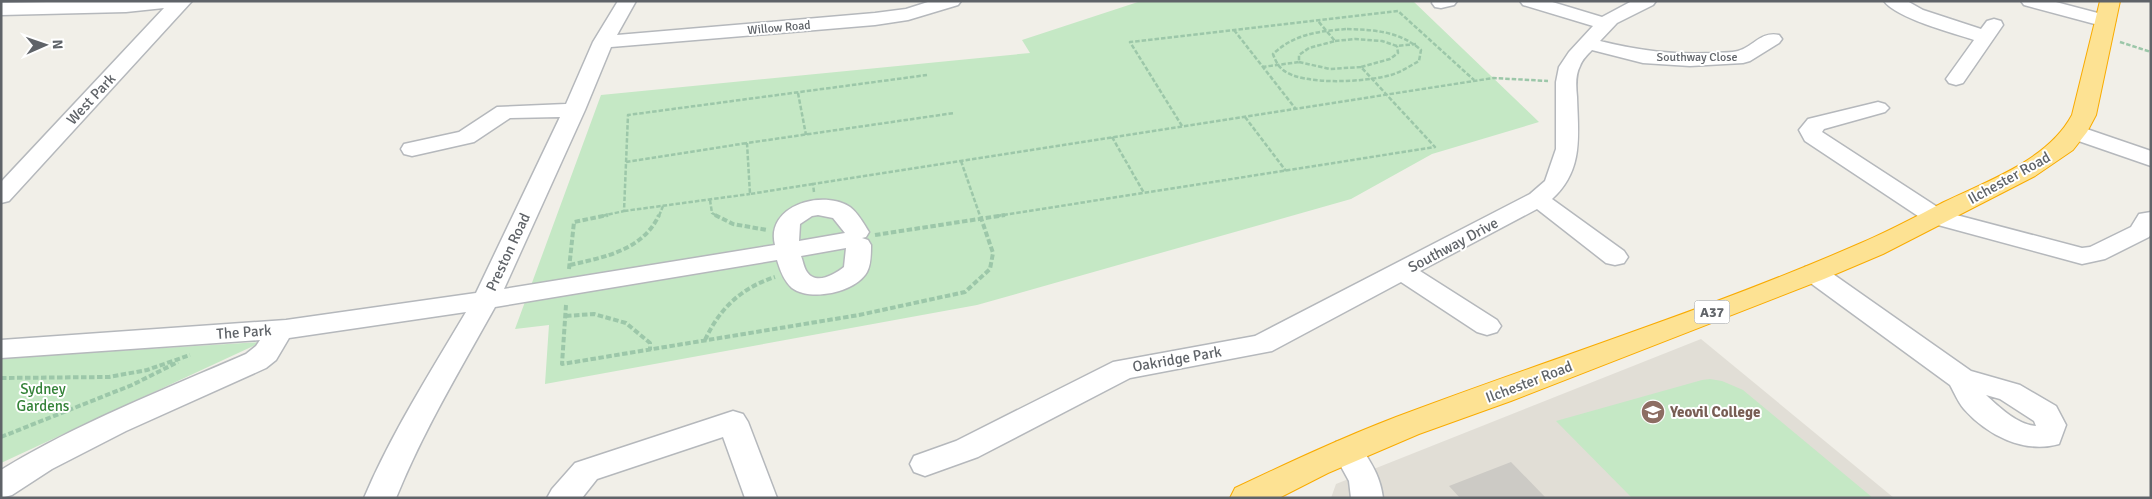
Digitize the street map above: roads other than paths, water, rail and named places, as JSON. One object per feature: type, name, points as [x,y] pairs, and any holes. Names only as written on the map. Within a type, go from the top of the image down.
[{"type":"highway","name":"Ilchester Road","points":[[1247,498],[1347,450],[1814,273],[1873,248],[2041,162],[2064,145],[2075,132],[2088,104],[2110,1]]},
{"type":"street","points":[[1,9],[32,5],[126,6],[182,1]]},
{"type":"street","name":"West Park","points":[[1,196],[182,1]]},
{"type":"street","name":"Preston Road","points":[[380,498],[394,464],[416,421],[486,300],[574,110],[603,42],[627,1]]},
{"type":"street","name":"Willow Road","points":[[603,42],[875,20],[935,8],[952,1]]},
{"type":"street","points":[[1529,1],[1605,24]]},
{"type":"street","name":"Southway Drive","points":[[1487,326],[1402,271],[1538,200],[1555,184],[1562,169],[1567,149],[1566,82],[1569,67],[1576,56],[1610,19],[1647,1]]},
{"type":"street","points":[[1893,1],[1916,14],[1990,31],[1956,78]]},
{"type":"street","points":[[2030,1],[2104,29]]},
{"type":"street","name":"Southway Close","points":[[1589,44],[1643,57],[1690,60],[1743,57],[1772,39]]},
{"type":"street","points":[[1878,108],[1816,124],[1810,130],[1813,136],[1936,217],[2082,256],[2096,254],[2140,232],[2148,219],[2151,219]]},
{"type":"street","points":[[412,149],[466,137],[505,112],[574,110]]},
{"type":"street","points":[[2075,132],[2151,159]]},
{"type":"street","points":[[1538,200],[1615,257]]},
{"type":"street","points":[[816,209],[839,211],[845,215],[859,238],[856,270],[842,281],[832,285],[810,285],[796,277],[788,250],[794,217],[802,212],[816,209]]},
{"type":"street","name":"The Park","points":[[1,350],[269,350],[486,300],[569,275],[788,250],[859,238]]},
{"type":"street","name":"Oakridge Park","points":[[925,464],[967,449],[1123,369],[1262,344],[1402,271]]},
{"type":"street","points":[[1814,273],[1961,378]]},
{"type":"street","points":[[1,486],[41,461],[142,411],[256,361],[269,350]]},
{"type":"street","points":[[563,498],[586,471],[733,422],[761,498]]},
{"type":"street","points":[[1347,450],[1365,480],[1367,498]]},
{"type":"place","name":"Yeovil College","points":[[1653,412]]},
{"type":"park label","name":"Sydney Gardens","points":[[43,398]]}]
